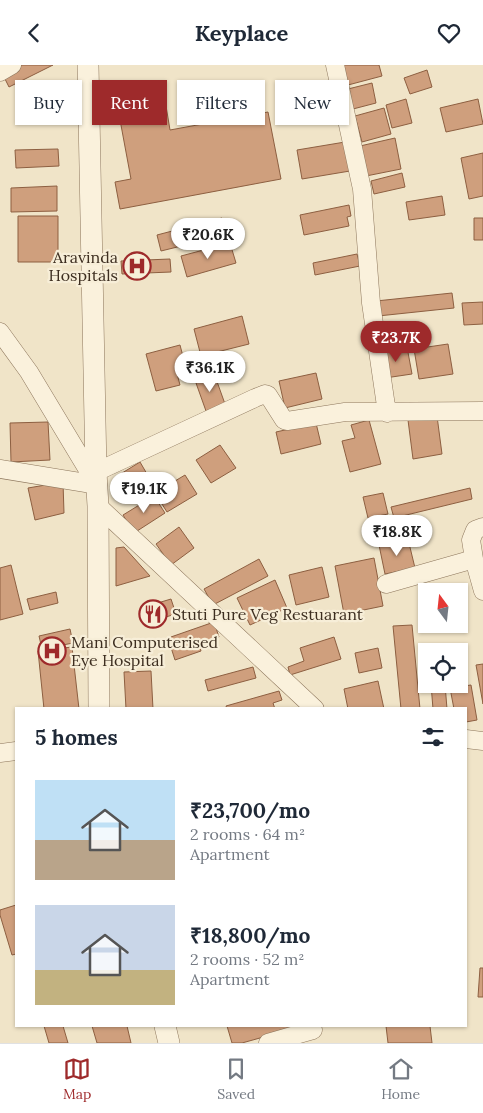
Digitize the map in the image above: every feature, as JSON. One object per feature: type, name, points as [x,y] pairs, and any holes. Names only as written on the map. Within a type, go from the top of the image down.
[{"type":"street","points":[[0,72],[12,65]]},
{"type":"street","points":[[88,65],[97,488],[99,707]]},
{"type":"street","points":[[336,65],[362,189],[371,303],[387,413]]},
{"type":"street","points":[[0,332],[29,372],[97,488],[314,707]]},
{"type":"street","points":[[0,469],[97,488],[255,397],[265,394],[268,395],[284,420],[287,421],[344,412],[483,411]]},
{"type":"street","points":[[483,527],[475,530],[471,540],[483,591]]},
{"type":"street","points":[[386,585],[474,559]]},
{"type":"street","points":[[467,739],[483,741]]},
{"type":"street","points":[[0,753],[15,751]]},
{"type":"street","points":[[164,1027],[169,1043]]},
{"type":"street","points":[[268,1043],[313,1030]]},
{"type":"building","points":[[18,65],[53,65],[23,80],[15,80],[15,84],[9,87],[2,73]]},
{"type":"building","points":[[343,65],[379,65],[382,76],[349,85],[349,80],[347,80]]},
{"type":"building","points":[[427,70],[432,87],[410,94],[404,78]]},
{"type":"building","points":[[372,83],[376,103],[353,109],[349,89]]},
{"type":"building","points":[[406,99],[412,123],[392,128],[386,105]]},
{"type":"building","points":[[478,99],[483,124],[446,132],[440,108]]},
{"type":"building","points":[[384,108],[391,134],[362,142],[355,116]]},
{"type":"building","points":[[167,112],[170,130],[197,125],[265,125],[265,113],[268,112],[281,179],[120,209],[115,182],[131,179],[121,125],[167,125]]},
{"type":"building","points":[[395,138],[401,169],[366,176],[360,146]]},
{"type":"building","points":[[345,142],[350,171],[302,179],[297,150]]},
{"type":"building","points":[[58,149],[59,166],[16,168],[15,150]]},
{"type":"building","points":[[483,153],[483,196],[469,199],[461,158]]},
{"type":"building","points":[[402,173],[405,187],[374,194],[371,181]]},
{"type":"building","points":[[57,186],[57,211],[11,212],[11,188]]},
{"type":"building","points":[[442,196],[445,215],[409,220],[406,202]]},
{"type":"building","points":[[349,205],[351,216],[347,217],[349,226],[304,235],[300,215]]},
{"type":"building","points":[[18,216],[58,216],[58,262],[18,262]]},
{"type":"building","points":[[222,218],[226,235],[161,251],[157,235]]},
{"type":"building","points":[[474,218],[483,218],[483,240],[474,240]]},
{"type":"building","points":[[230,243],[236,263],[187,277],[181,256]]},
{"type":"building","points":[[357,254],[360,266],[315,275],[313,263]]},
{"type":"building","points":[[170,259],[171,272],[122,274],[121,261]]},
{"type":"building","points":[[452,293],[454,308],[378,316],[376,301]]},
{"type":"building","points":[[483,302],[483,324],[464,325],[462,303]]},
{"type":"building","points":[[242,316],[249,344],[201,356],[194,329]]},
{"type":"building","points":[[448,344],[453,374],[419,379],[414,349]]},
{"type":"building","points":[[180,345],[186,368],[176,370],[180,385],[156,391],[146,354]]},
{"type":"building","points":[[407,347],[412,374],[385,378],[380,352]]},
{"type":"building","points":[[316,373],[322,399],[285,408],[279,381]]},
{"type":"building","points":[[215,376],[225,404],[206,411],[196,383]]},
{"type":"building","points":[[437,416],[442,454],[413,459],[408,420]]},
{"type":"building","points":[[369,420],[381,464],[350,472],[342,441],[355,438],[351,425]]},
{"type":"building","points":[[48,422],[50,460],[11,462],[10,423]]},
{"type":"building","points":[[316,423],[321,444],[281,454],[276,432]]},
{"type":"building","points":[[220,445],[236,468],[211,483],[196,460]]},
{"type":"building","points":[[140,462],[147,474],[122,490],[114,478]]},
{"type":"building","points":[[185,475],[197,494],[167,512],[155,493]]},
{"type":"building","points":[[63,482],[64,513],[35,520],[28,488]]},
{"type":"building","points":[[470,488],[472,499],[394,518],[391,507]]},
{"type":"building","points":[[383,493],[388,514],[368,518],[363,497]]},
{"type":"building","points":[[154,496],[165,513],[134,533],[123,515]]},
{"type":"building","points":[[179,527],[194,548],[171,565],[156,544]]},
{"type":"building","points":[[408,539],[415,568],[385,574],[379,545]]},
{"type":"building","points":[[124,547],[150,576],[116,586],[116,548]]},
{"type":"building","points":[[374,558],[383,606],[344,614],[335,566]]},
{"type":"building","points":[[259,559],[268,576],[213,605],[204,589]]},
{"type":"building","points":[[11,565],[23,614],[0,620],[0,568]]},
{"type":"building","points":[[322,567],[329,597],[296,605],[289,575]]},
{"type":"building","points":[[275,580],[287,608],[250,625],[237,598]]},
{"type":"building","points":[[56,592],[58,603],[30,610],[27,599]]},
{"type":"building","points":[[171,599],[176,614],[145,623],[141,608]]},
{"type":"building","points":[[214,622],[219,637],[199,644],[201,651],[175,660],[168,638]]},
{"type":"building","points":[[412,625],[420,707],[401,707],[393,626]]},
{"type":"building","points":[[70,629],[73,643],[42,649],[39,636]]},
{"type":"building","points":[[334,637],[341,659],[290,675],[288,667],[304,661],[300,648]]},
{"type":"building","points":[[72,647],[79,707],[44,707],[38,651]]},
{"type":"building","points":[[378,648],[382,668],[359,673],[355,653]]},
{"type":"building","points":[[483,664],[483,704],[476,665]]},
{"type":"building","points":[[253,667],[256,678],[208,691],[205,680]]},
{"type":"building","points":[[151,671],[153,707],[126,707],[124,672]]},
{"type":"building","points":[[378,681],[384,707],[348,707],[344,689]]},
{"type":"building","points":[[468,685],[471,685],[477,720],[467,722],[467,707],[454,707],[451,693],[468,693]]},
{"type":"building","points":[[279,691],[282,700],[273,703],[274,707],[226,706]]},
{"type":"building","points":[[432,693],[446,693],[447,707],[433,707]]},
{"type":"building","points":[[15,905],[15,954],[12,955],[0,910]]},
{"type":"building","points":[[480,968],[483,968],[483,997],[478,997]]},
{"type":"building","points":[[44,1027],[63,1027],[68,1043],[49,1043]]},
{"type":"building","points":[[92,1027],[127,1027],[131,1043],[97,1043]]},
{"type":"building","points":[[227,1027],[299,1027],[242,1043],[232,1043]]},
{"type":"building","points":[[386,1027],[430,1027],[432,1043],[388,1043]]},
{"type":"place","name":"Aravinda Hospitals","points":[[137,266]]},
{"type":"place","name":"Stuti Pure Veg Restuarant","points":[[153,614]]},
{"type":"place","name":"Mani Computerised Eye Hospital","points":[[52,651]]}]
